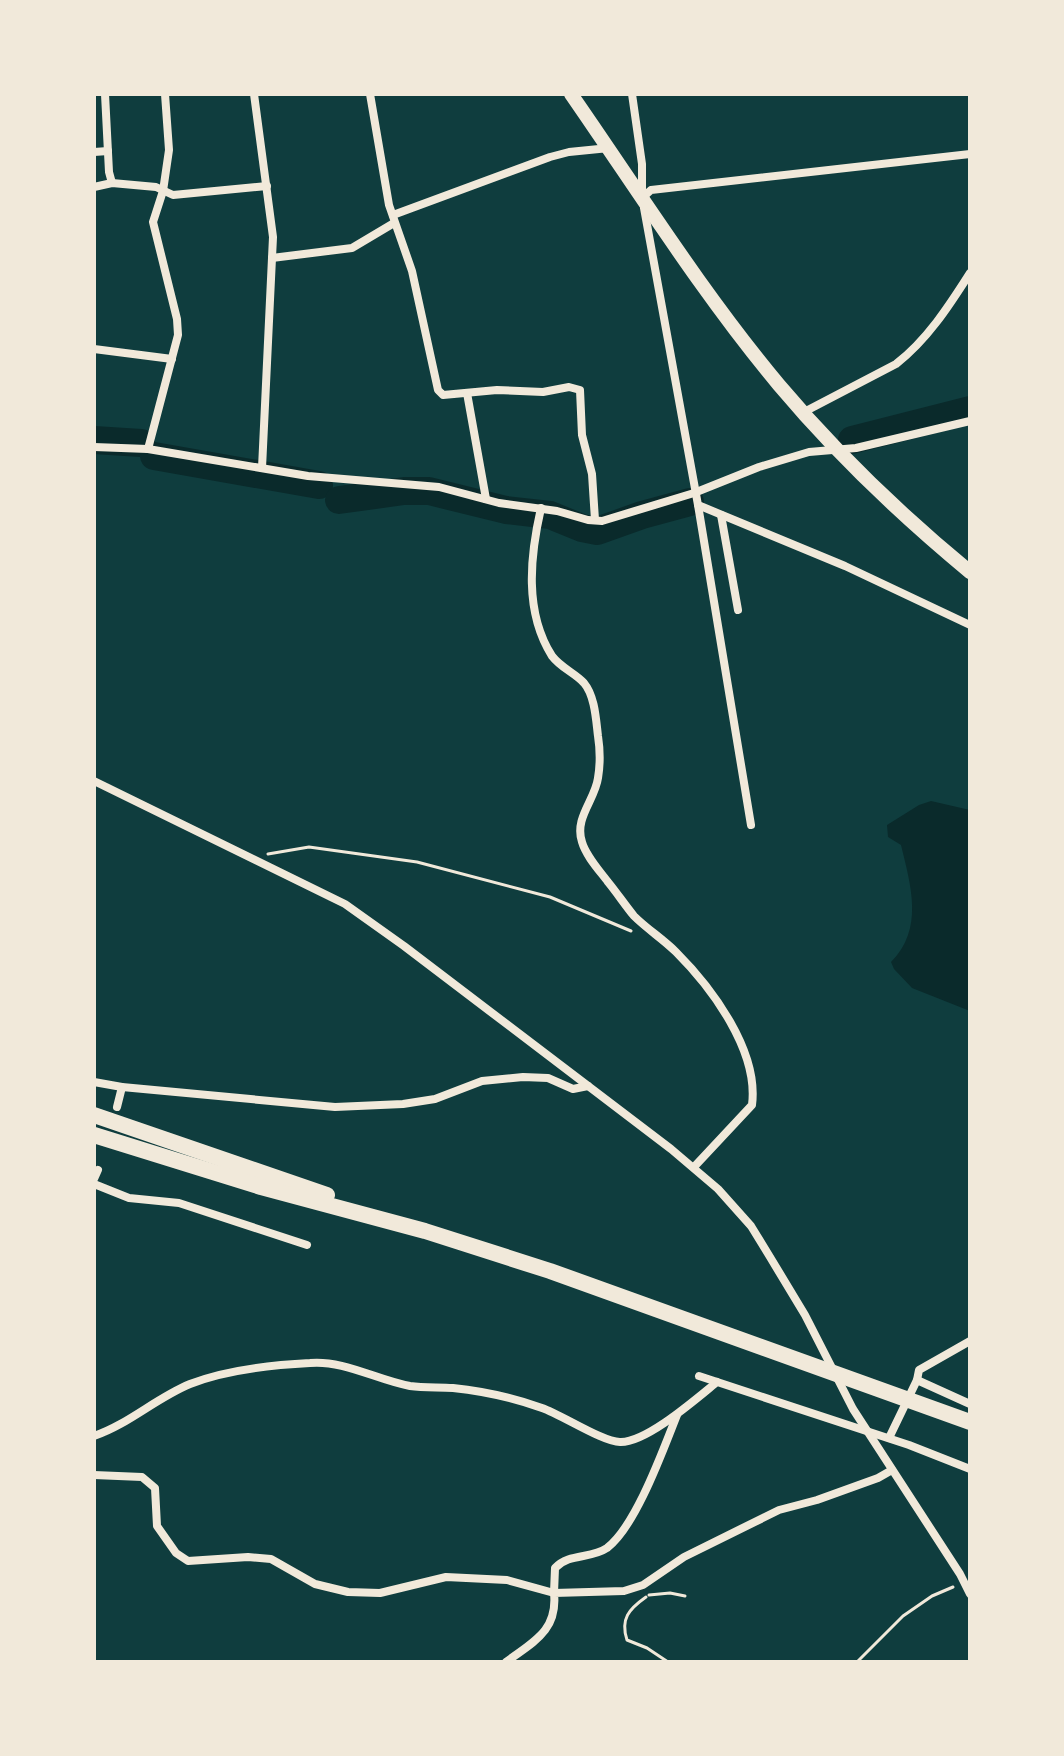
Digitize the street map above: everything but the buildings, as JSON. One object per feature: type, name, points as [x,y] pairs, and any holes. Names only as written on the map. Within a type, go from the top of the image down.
[{"type":"highway","points":[[94,1115],[356,1204],[425,1231]]},
{"type":"highway","points":[[94,1135],[291,1196],[425,1231],[550,1271],[970,1422]]},
{"type":"main road","points":[[571,94],[734,329],[837,449],[911,522],[970,572]]},
{"type":"street","points":[[105,94],[112,183]]},
{"type":"street","points":[[148,449],[178,335],[177,319],[153,222],[163,191],[169,150],[165,94]]},
{"type":"street","points":[[254,94],[273,237],[262,468]]},
{"type":"street","points":[[370,94],[394,219],[412,271],[438,390],[443,395],[543,392],[569,387],[580,390],[582,435],[592,474],[595,520]]},
{"type":"street","points":[[632,94],[642,164],[642,198],[690,458],[751,825]]},
{"type":"street","points":[[272,258],[352,248],[394,219],[550,157],[609,148]]},
{"type":"street","points":[[94,152],[108,151]]},
{"type":"street","points":[[642,198],[651,190],[970,154]]},
{"type":"street","points":[[94,187],[112,183],[156,187],[173,195],[267,186]]},
{"type":"street","points":[[804,412],[896,364],[909,354],[939,320],[970,273]]},
{"type":"street","points":[[94,349],[172,359]]},
{"type":"street","points":[[467,393],[486,499]]},
{"type":"street","points":[[94,447],[148,449],[308,476],[439,487],[595,520],[617,517],[694,493],[759,467],[809,452],[856,448],[970,421]]},
{"type":"street","points":[[698,505],[845,566],[970,625]]},
{"type":"street","points":[[541,508],[532,549],[532,596],[540,632],[553,657],[584,683],[591,697],[599,739],[598,781],[580,821],[581,841],[595,865],[635,916],[674,950],[719,1003],[736,1031],[746,1058],[752,1105],[694,1167]]},
{"type":"street","points":[[721,515],[738,610]]},
{"type":"street","points":[[94,781],[345,904],[694,1167],[751,1226],[805,1315],[867,1432],[967,1581],[970,1594]]},
{"type":"street","points":[[94,1082],[335,1107],[403,1104],[435,1099],[482,1081],[523,1077],[548,1078],[573,1089],[588,1086]]},
{"type":"street","points":[[117,1107],[122,1087]]},
{"type":"street","points":[[95,1177],[129,1198],[179,1203],[307,1245]]},
{"type":"street","points":[[889,1438],[919,1370],[970,1341]]},
{"type":"street","points":[[94,1436],[113,1430],[190,1384],[241,1369],[308,1363],[328,1362],[414,1387],[466,1389],[513,1399],[567,1418],[609,1440],[622,1443],[677,1415],[717,1382]]},
{"type":"street","points":[[699,1376],[889,1438],[970,1469]]},
{"type":"street","points":[[917,1380],[970,1404]]},
{"type":"street","points":[[506,1662],[550,1625],[555,1608],[555,1568],[561,1561],[602,1551],[617,1540],[660,1457],[677,1415]]},
{"type":"street","points":[[94,1475],[142,1477],[155,1488],[157,1526],[176,1553],[188,1561],[248,1557],[271,1559],[315,1584],[348,1592],[380,1593],[446,1577],[507,1580],[554,1593],[624,1591],[643,1585],[684,1557],[779,1510],[817,1500],[892,1470]]},
{"type":"path","points":[[244,853],[277,854],[309,847],[417,862],[550,897],[633,932]]},
{"type":"path","points":[[857,1662],[903,1616],[932,1596],[967,1581]]},
{"type":"path","points":[[658,1587],[633,1606],[625,1618],[624,1631],[627,1640],[647,1648],[668,1662]]},
{"type":"path","points":[[649,1595],[670,1593],[685,1596]]},
{"type":"water","points":[[931,801],[970,810],[970,1011],[912,988],[891,962],[908,936],[912,906],[901,845],[888,837],[887,825]]},
{"type":"waterway","points":[[852,440],[970,410]]},
{"type":"waterway","points":[[94,440],[141,443]]},
{"type":"waterway","points":[[154,456],[319,485]]},
{"type":"waterway","points":[[339,500],[404,491],[429,491],[506,510],[550,515],[597,531],[690,502]]}]
